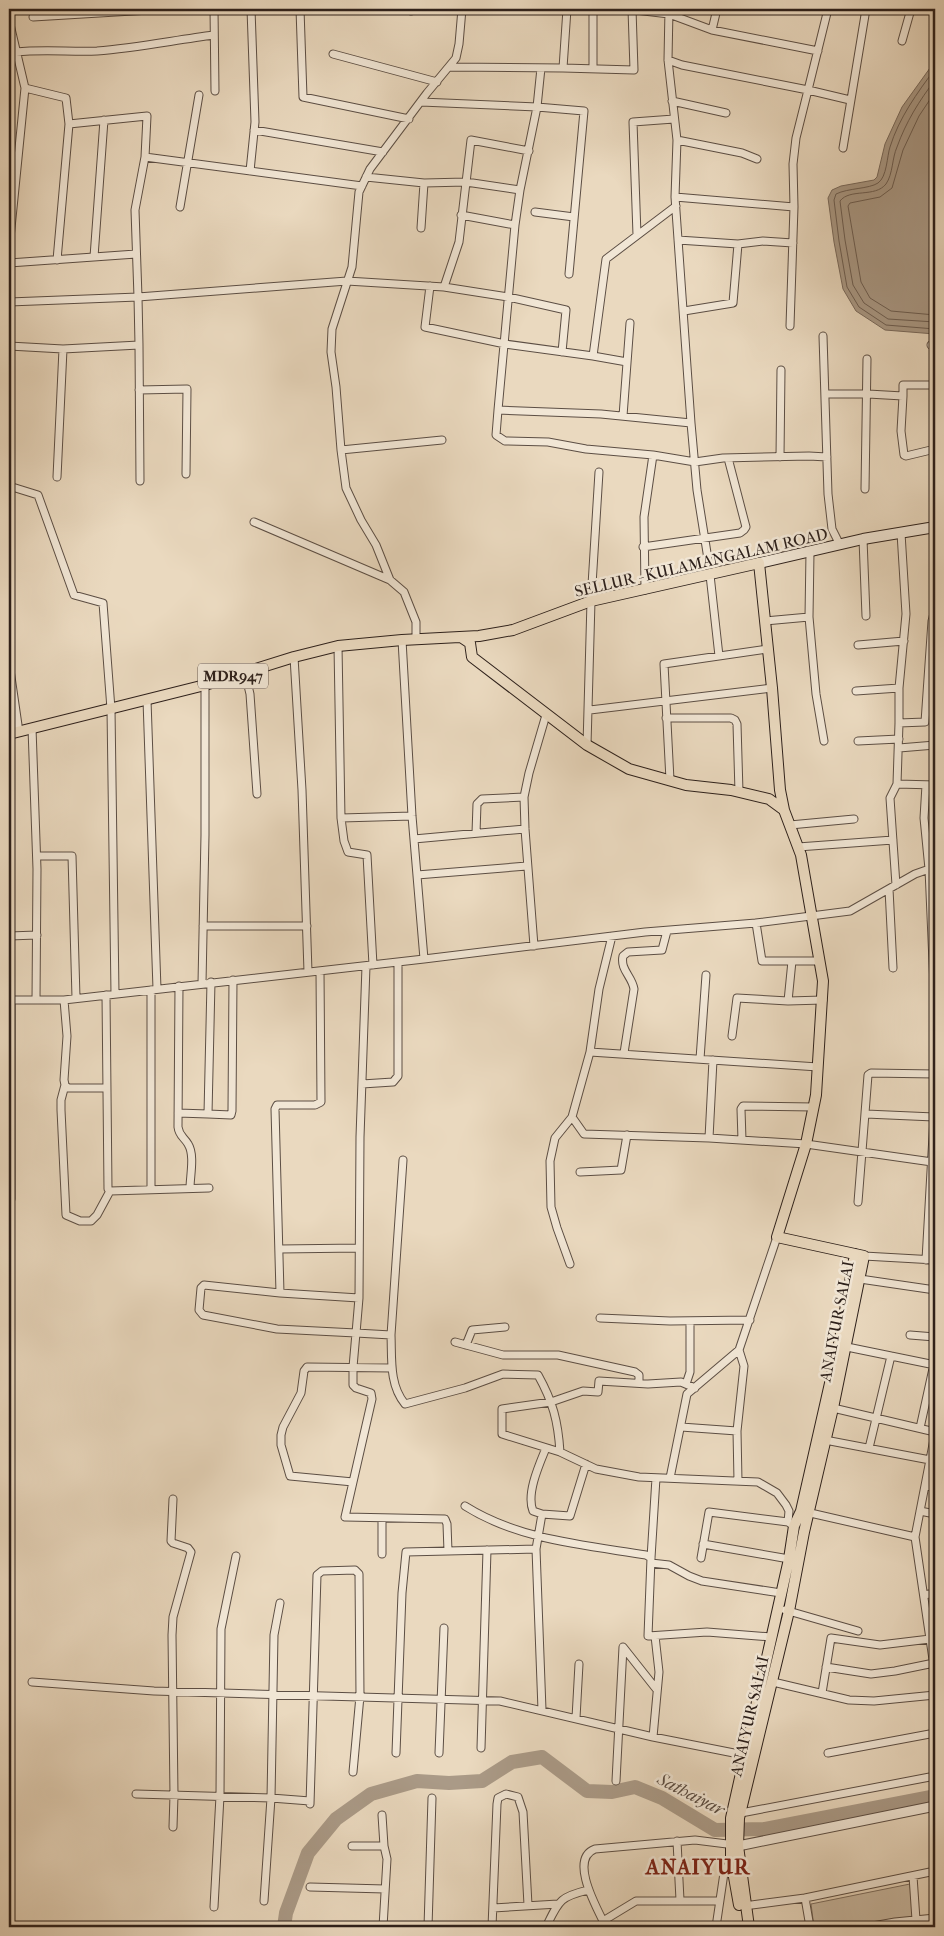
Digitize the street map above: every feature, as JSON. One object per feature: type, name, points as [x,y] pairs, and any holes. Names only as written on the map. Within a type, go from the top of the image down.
[{"type":"main road","name":"SELLUR - KULAMANGALAM ROAD","points":[[14,733],[205,686],[294,657],[338,646],[461,637],[513,630],[591,601],[646,586],[710,575],[863,539],[935,528]]},
{"type":"main road","points":[[759,563],[780,790],[784,810],[801,855],[820,961],[823,1000],[814,1107],[806,1144],[777,1237],[860,1255]]},
{"type":"main road","points":[[461,637],[470,642],[472,657],[588,745],[629,769],[686,785],[739,792],[769,799],[784,810]]},
{"type":"main road","name":"ANAIYUR SALAI","points":[[749,1927],[731,1860],[744,1755],[789,1559],[791,1524],[805,1512],[833,1408],[860,1279],[860,1255]]},
{"type":"main road","name":"ANAIYUR SALAI","points":[[737,1816],[755,1757],[789,1611],[804,1532],[805,1512],[840,1339],[860,1255]]},
{"type":"main road","name":"ANAIYUR SALAI","points":[[734,1841],[742,1906],[742,1927]]},
{"type":"street","points":[[33,17],[166,9]]},
{"type":"street","points":[[214,9],[215,91]]},
{"type":"street","points":[[250,171],[254,130],[252,9]]},
{"type":"street","points":[[300,9],[303,97],[409,118]]},
{"type":"street","points":[[390,580],[376,545],[346,488],[331,352],[332,329],[352,267],[359,192],[370,169],[456,58],[462,9]]},
{"type":"street","points":[[563,68],[567,9]]},
{"type":"street","points":[[593,69],[594,9]]},
{"type":"street","points":[[627,9],[669,11],[712,30],[818,51]]},
{"type":"street","points":[[448,67],[634,70],[632,9]]},
{"type":"street","points":[[712,30],[717,9]]},
{"type":"street","points":[[790,326],[794,207],[793,164],[796,138],[828,9]]},
{"type":"street","points":[[843,148],[866,9]]},
{"type":"street","points":[[902,41],[911,9]]},
{"type":"street","points":[[669,11],[668,60],[677,140],[675,197],[691,423],[708,559]]},
{"type":"street","points":[[9,20],[25,88],[9,269]]},
{"type":"street","points":[[16,52],[33,50],[51,52],[98,50],[214,35]]},
{"type":"street","points":[[333,54],[437,82]]},
{"type":"street","points":[[668,60],[682,65],[850,100]]},
{"type":"street","points":[[541,68],[537,107],[515,225],[496,435],[505,441],[548,442],[586,449],[653,455],[695,462],[728,458],[827,457]]},
{"type":"street","points":[[25,88],[66,98],[69,124],[57,260]]},
{"type":"street","points":[[180,206],[199,95]]},
{"type":"street","points":[[672,101],[726,113]]},
{"type":"street","points":[[421,102],[584,111],[569,274]]},
{"type":"street","points":[[69,124],[147,116],[145,157],[135,210],[140,481]]},
{"type":"street","points":[[637,235],[633,122],[674,119]]},
{"type":"street","points":[[94,257],[104,120]]},
{"type":"street","points":[[254,130],[383,152]]},
{"type":"street","points":[[444,287],[459,242],[471,140],[529,151]]},
{"type":"street","points":[[677,140],[742,153],[757,159]]},
{"type":"street","points":[[145,157],[362,186]]},
{"type":"street","points":[[366,178],[424,183],[466,182],[520,190]]},
{"type":"street","points":[[421,228],[424,183]]},
{"type":"street","points":[[675,197],[794,207]]},
{"type":"street","points":[[593,356],[606,259],[676,206]]},
{"type":"street","points":[[535,212],[574,217]]},
{"type":"street","points":[[461,215],[515,225]]},
{"type":"street","points":[[678,240],[738,244],[763,241],[793,243]]},
{"type":"street","points":[[684,311],[733,303],[738,244]]},
{"type":"street","points":[[9,263],[136,254]]},
{"type":"street","points":[[9,302],[138,297],[347,281],[444,287],[508,297],[566,310],[562,352]]},
{"type":"street","points":[[430,286],[425,327],[505,344],[627,362]]},
{"type":"street","points":[[623,416],[630,323]]},
{"type":"street","points":[[823,336],[828,494],[832,529],[840,545]]},
{"type":"street","points":[[9,346],[63,349],[139,346]]},
{"type":"street","points":[[57,477],[63,349]]},
{"type":"street","points":[[865,489],[868,394],[867,359]]},
{"type":"street","points":[[780,457],[781,370]]},
{"type":"street","points":[[935,385],[903,385],[902,432],[904,455],[935,449]]},
{"type":"street","points":[[139,390],[187,390],[186,474]]},
{"type":"street","points":[[826,394],[903,396]]},
{"type":"street","points":[[498,410],[623,416],[691,423]]},
{"type":"street","points":[[341,450],[442,440]]},
{"type":"street","points":[[646,586],[643,547],[644,517],[653,455]]},
{"type":"street","points":[[643,547],[705,539],[740,533],[744,530],[746,526],[728,458]]},
{"type":"street","points":[[588,745],[591,601],[599,472]]},
{"type":"street","points":[[9,486],[38,496],[74,595],[103,603],[111,709],[115,994]]},
{"type":"street","points":[[254,522],[390,580],[404,592],[416,622],[416,639]]},
{"type":"street","points":[[896,885],[890,798],[898,784],[899,688],[906,614],[901,533]]},
{"type":"street","points":[[863,539],[866,616]]},
{"type":"street","points":[[810,552],[809,616],[816,694],[824,741]]},
{"type":"street","points":[[710,575],[719,656]]},
{"type":"street","points":[[899,723],[925,722],[932,621],[935,608]]},
{"type":"street","points":[[765,621],[809,616]]},
{"type":"street","points":[[402,640],[412,816],[424,959]]},
{"type":"street","points":[[858,645],[904,641]]},
{"type":"street","points":[[338,646],[341,818],[344,841],[348,852],[367,854],[369,965],[362,1084],[359,1298],[352,1367],[354,1387],[372,1395],[345,1517],[445,1519],[447,1524],[448,1551]]},
{"type":"street","points":[[670,780],[664,664],[768,649]]},
{"type":"street","points":[[294,657],[302,790],[308,972]]},
{"type":"street","points":[[9,663],[14,733]]},
{"type":"street","points":[[244,673],[250,694],[257,794]]},
{"type":"street","points":[[202,983],[205,686]]},
{"type":"street","points":[[590,710],[772,688]]},
{"type":"street","points":[[856,691],[899,688]]},
{"type":"street","points":[[147,700],[154,989],[151,1189]]},
{"type":"street","points":[[534,946],[527,866],[524,797],[546,715]]},
{"type":"street","points":[[666,718],[731,718],[735,720],[738,724],[739,792]]},
{"type":"street","points":[[32,728],[37,856],[36,1000]]},
{"type":"street","points":[[858,741],[899,739]]},
{"type":"street","points":[[899,748],[935,745]]},
{"type":"street","points":[[898,784],[935,785]]},
{"type":"street","points":[[926,785],[924,818],[932,868],[935,1009]]},
{"type":"street","points":[[476,833],[477,804],[482,799],[524,797]]},
{"type":"street","points":[[341,818],[412,816]]},
{"type":"street","points":[[790,825],[854,819]]},
{"type":"street","points":[[414,839],[525,829]]},
{"type":"street","points":[[798,847],[893,840]]},
{"type":"street","points":[[37,856],[72,856],[76,998]]},
{"type":"street","points":[[417,875],[527,866]]},
{"type":"street","points":[[11,1199],[10,1000],[64,1000],[612,936],[756,923],[850,911],[915,874],[932,868]]},
{"type":"street","points":[[889,889],[893,968]]},
{"type":"street","points":[[756,923],[762,961],[820,961]]},
{"type":"street","points":[[203,926],[307,926]]},
{"type":"street","points":[[624,1053],[634,989],[631,979],[622,967],[622,956],[628,952],[662,950],[667,930]]},
{"type":"street","points":[[9,936],[36,935]]},
{"type":"street","points":[[570,1264],[550,1207],[550,1161],[555,1138],[572,1117],[590,1052],[599,989],[612,936]]},
{"type":"street","points":[[788,1001],[792,961]]},
{"type":"street","points":[[362,1084],[393,1082],[398,1076],[398,962]]},
{"type":"street","points":[[280,1294],[274,1108],[277,1105],[315,1106],[320,1102],[320,971]]},
{"type":"street","points":[[700,1059],[706,975]]},
{"type":"street","points":[[178,1114],[231,1115],[233,980]]},
{"type":"street","points":[[208,1114],[211,982]]},
{"type":"street","points":[[179,986],[178,1133],[188,1143],[190,1150],[190,1188]]},
{"type":"street","points":[[106,995],[107,1186],[110,1191]]},
{"type":"street","points":[[732,1036],[737,998],[788,1001],[823,1000]]},
{"type":"street","points":[[64,1000],[67,1036],[65,1085],[61,1100],[66,1214],[80,1221],[91,1221],[110,1191]]},
{"type":"street","points":[[590,1052],[818,1067]]},
{"type":"street","points":[[710,1138],[713,1060]]},
{"type":"street","points":[[858,1202],[868,1075],[871,1073],[935,1074]]},
{"type":"street","points":[[65,1085],[68,1088],[106,1088]]},
{"type":"street","points":[[926,1260],[935,1100]]},
{"type":"street","points":[[742,1140],[741,1109],[743,1106],[814,1107]]},
{"type":"street","points":[[866,1114],[934,1117]]},
{"type":"street","points":[[572,1117],[584,1134],[710,1138],[806,1144],[932,1162]]},
{"type":"street","points":[[580,1172],[622,1170],[627,1135]]},
{"type":"street","points":[[402,1160],[391,1335],[392,1368],[397,1395],[405,1404],[465,1388],[503,1374],[538,1375],[551,1402],[559,1426],[560,1452]]},
{"type":"street","points":[[110,1191],[209,1188]]},
{"type":"street","points":[[670,1478],[687,1394],[739,1350],[777,1237]]},
{"type":"street","points":[[280,1249],[359,1248]]},
{"type":"street","points":[[860,1255],[935,1260]]},
{"type":"street","points":[[860,1279],[935,1290]]},
{"type":"street","points":[[359,1298],[280,1294],[204,1285],[201,1288],[199,1310],[203,1315],[276,1329],[391,1335]]},
{"type":"street","points":[[600,1318],[690,1321],[750,1320]]},
{"type":"street","points":[[686,1384],[690,1372],[690,1321]]},
{"type":"street","points":[[466,1345],[472,1330],[506,1327]]},
{"type":"street","points":[[910,1335],[935,1337]]},
{"type":"street","points":[[456,1342],[503,1355],[558,1356],[636,1372],[639,1374],[639,1383]]},
{"type":"street","points":[[846,1347],[935,1364],[920,1428]]},
{"type":"street","points":[[738,1481],[737,1431],[744,1366],[739,1350]]},
{"type":"street","points":[[869,1448],[890,1356]]},
{"type":"street","points":[[353,1482],[290,1476],[281,1445],[284,1427],[301,1393],[304,1371],[307,1367],[392,1368]]},
{"type":"street","points":[[695,1388],[681,1382],[639,1383],[598,1381],[598,1392],[583,1391],[551,1402],[505,1407],[501,1411],[502,1434],[560,1452],[596,1469],[638,1477],[758,1482],[777,1493],[789,1511],[791,1524],[709,1512],[701,1558]]},
{"type":"street","points":[[826,1666],[871,1674],[935,1667],[915,1536],[935,1433],[833,1408]]},
{"type":"street","points":[[680,1427],[737,1431]]},
{"type":"street","points":[[825,1440],[930,1460]]},
{"type":"street","points":[[546,1448],[535,1474],[532,1506],[534,1511],[542,1514],[570,1516],[586,1464]]},
{"type":"street","points":[[656,1478],[648,1636],[707,1632],[771,1637]]},
{"type":"street","points":[[925,1486],[935,1487]]},
{"type":"street","points":[[173,1499],[171,1541],[173,1544],[188,1548],[190,1552],[173,1617],[173,1827]]},
{"type":"street","points":[[465,1506],[485,1519],[537,1537],[646,1555],[651,1560],[669,1565],[688,1576],[702,1581],[781,1593]]},
{"type":"street","points":[[920,1511],[935,1514]]},
{"type":"street","points":[[805,1512],[915,1536]]},
{"type":"street","points":[[542,1514],[536,1549],[542,1710]]},
{"type":"street","points":[[382,1518],[382,1554]]},
{"type":"street","points":[[703,1544],[789,1559]]},
{"type":"street","points":[[396,1753],[397,1697],[405,1554],[408,1551],[536,1549]]},
{"type":"street","points":[[481,1748],[487,1550]]},
{"type":"street","points":[[214,1907],[220,1796],[221,1629],[236,1556]]},
{"type":"street","points":[[136,1794],[271,1798],[310,1803],[317,1575],[322,1571],[355,1570],[359,1574],[360,1696],[353,1772]]},
{"type":"street","points":[[924,1595],[935,1593]]},
{"type":"street","points":[[264,1901],[271,1798],[274,1635],[280,1603]]},
{"type":"street","points":[[777,1608],[858,1631]]},
{"type":"street","points":[[822,1693],[834,1625]]},
{"type":"street","points":[[439,1754],[444,1628]]},
{"type":"street","points":[[653,1737],[659,1672],[655,1636]]},
{"type":"street","points":[[831,1638],[880,1645],[930,1639]]},
{"type":"street","points":[[616,1781],[623,1648],[657,1690]]},
{"type":"street","points":[[576,1718],[579,1664]]},
{"type":"street","points":[[32,1682],[128,1690],[500,1701],[653,1737],[755,1757]]},
{"type":"street","points":[[773,1682],[849,1700],[874,1701],[935,1695]]},
{"type":"street","points":[[828,1753],[935,1733]]},
{"type":"street","points":[[737,1816],[935,1776]]},
{"type":"street","points":[[492,1927],[497,1804],[498,1798],[506,1794],[518,1797],[523,1812],[528,1905]]},
{"type":"street","points":[[428,1927],[432,1798]]},
{"type":"street","points":[[720,1901],[636,1901],[604,1924],[588,1890],[584,1863],[585,1856],[588,1851],[595,1849],[704,1840],[734,1841],[935,1806]]},
{"type":"street","points":[[382,1816],[387,1859],[382,1927]]},
{"type":"street","points":[[677,1842],[680,1900]]},
{"type":"street","points":[[352,1846],[384,1846]]},
{"type":"street","points":[[716,1927],[724,1872],[731,1860]]},
{"type":"street","points":[[742,1906],[805,1898],[935,1871]]},
{"type":"street","points":[[913,1876],[916,1920]]},
{"type":"street","points":[[310,1887],[385,1889]]},
{"type":"street","points":[[546,1927],[558,1904],[572,1894],[588,1890]]},
{"type":"street","points":[[805,1898],[810,1927]]},
{"type":"street","points":[[494,1908],[558,1904]]},
{"type":"street","points":[[868,1927],[935,1918]]},
{"type":"shaded area","points":[[910,1884],[913,1919],[856,1927],[814,1927],[811,1904]]},
{"type":"water","points":[[935,61],[935,334],[885,330],[856,311],[843,289],[828,198],[832,190],[841,186],[874,180],[877,177],[885,144],[902,107]]},
{"type":"waterway","name":"Sathaiyar","points":[[284,1927],[286,1913],[308,1853],[336,1819],[371,1794],[417,1781],[449,1783],[482,1781],[512,1762],[542,1757],[587,1791],[612,1792],[635,1787],[662,1798],[715,1830],[764,1829],[935,1796]]},
{"type":"district","name":"ANAIYUR","points":[[698,1867]]}]
